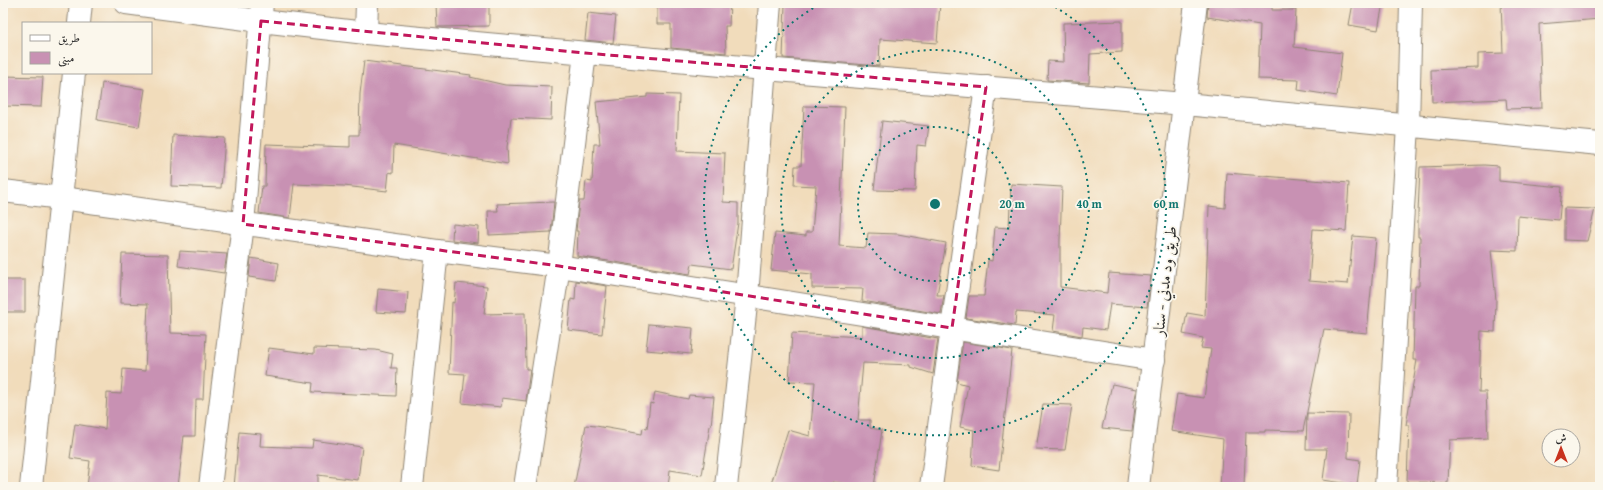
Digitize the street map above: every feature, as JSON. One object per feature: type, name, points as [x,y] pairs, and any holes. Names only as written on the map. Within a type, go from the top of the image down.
[{"type":"street","points":[[79,22],[81,3]]},
{"type":"street","points":[[126,3],[261,12],[366,33],[765,69],[1185,104],[1600,144]]},
{"type":"street","points":[[366,33],[368,3]]},
{"type":"street","points":[[726,487],[747,296],[770,3]]},
{"type":"street","name":"طريق ود مدني - سنار","points":[[1138,487],[1196,3]]},
{"type":"street","points":[[1386,487],[1408,126],[1411,3]]},
{"type":"street","points":[[210,487],[243,224],[261,12]]},
{"type":"street","points":[[525,487],[559,266],[585,53]]},
{"type":"street","points":[[31,487],[74,74]]},
{"type":"street","points":[[932,487],[952,328],[986,87]]},
{"type":"street","points":[[3,191],[437,251],[559,266],[1154,360]]},
{"type":"street","points":[[412,487],[437,251]]},
{"type":"highlighted area","points":[[261,21],[585,53],[986,87],[952,328],[559,266],[243,224]]},
{"type":"building","points":[[436,3],[489,3],[489,26],[437,27]]},
{"type":"building","points":[[657,3],[730,3],[729,26],[725,26],[726,53],[671,48],[671,24],[657,24]]},
{"type":"building","points":[[785,3],[940,3],[937,43],[880,39],[879,66],[783,58]]},
{"type":"building","points":[[1208,3],[1272,3],[1272,10],[1296,10],[1294,47],[1342,53],[1337,96],[1298,90],[1299,80],[1258,79],[1260,25],[1207,17]]},
{"type":"building","points":[[1353,3],[1383,3],[1378,30],[1349,25]]},
{"type":"building","points":[[1501,3],[1600,3],[1600,19],[1539,24],[1542,108],[1507,109],[1506,99],[1432,102],[1431,70],[1478,68],[1478,54],[1503,53]]},
{"type":"building","points":[[588,13],[616,16],[613,43],[585,40]]},
{"type":"building","points":[[1122,21],[1122,52],[1090,54],[1089,83],[1047,80],[1048,61],[1064,62],[1063,23]]},
{"type":"building","points":[[364,61],[471,75],[470,77],[505,85],[552,87],[551,120],[511,118],[507,147],[508,164],[394,145],[393,173],[389,172],[387,191],[344,186],[294,184],[290,218],[259,213],[262,186],[265,186],[266,144],[350,147],[350,135],[359,135],[360,94]]},
{"type":"building","points":[[3,76],[43,77],[41,107],[3,106]]},
{"type":"building","points":[[102,83],[145,89],[139,127],[97,120]]},
{"type":"building","points":[[647,94],[679,95],[677,151],[725,153],[723,202],[738,203],[738,223],[731,269],[692,264],[690,274],[577,256],[578,231],[576,231],[579,201],[584,201],[586,181],[592,182],[594,144],[600,144],[596,102],[647,97]]},
{"type":"building","points":[[804,106],[845,107],[839,246],[866,248],[868,233],[898,234],[946,243],[937,295],[944,295],[941,314],[862,301],[863,289],[812,288],[812,274],[771,270],[775,233],[806,236],[806,232],[812,232],[816,186],[794,185],[795,166],[801,166]]},
{"type":"building","points":[[882,121],[929,126],[926,146],[917,145],[915,191],[874,190]]},
{"type":"building","points":[[173,135],[225,138],[221,188],[171,186]]},
{"type":"building","points":[[1499,166],[1499,181],[1562,187],[1559,220],[1518,216],[1517,251],[1491,250],[1496,300],[1495,332],[1481,331],[1479,392],[1486,392],[1488,438],[1450,440],[1448,483],[1407,482],[1409,425],[1406,425],[1417,360],[1413,360],[1415,286],[1419,286],[1420,237],[1418,237],[1418,213],[1420,167]]},
{"type":"building","points":[[1227,173],[1349,183],[1346,231],[1313,229],[1309,281],[1348,284],[1353,236],[1376,238],[1367,333],[1324,329],[1303,431],[1265,430],[1265,432],[1246,432],[1244,487],[1220,487],[1223,439],[1171,431],[1177,394],[1204,398],[1211,349],[1201,348],[1203,338],[1183,334],[1187,313],[1205,316],[1209,206],[1225,208]]},
{"type":"building","points":[[1011,184],[1062,187],[1060,287],[1107,293],[1109,273],[1151,276],[1147,307],[1110,304],[1106,330],[1083,327],[1082,336],[1053,331],[1055,315],[1016,312],[1015,325],[966,318],[969,296],[984,296],[988,260],[992,261],[995,227],[1009,228]]},
{"type":"building","points":[[554,202],[551,232],[489,235],[488,211],[498,211],[497,204]]},
{"type":"building","points":[[1564,208],[1595,209],[1587,241],[1564,240]]},
{"type":"building","points":[[453,224],[479,227],[478,243],[452,240]]},
{"type":"building","points":[[180,251],[227,254],[224,273],[178,266]]},
{"type":"building","points":[[122,254],[168,255],[170,333],[206,334],[203,399],[196,399],[195,436],[184,436],[178,487],[87,487],[90,461],[70,458],[75,424],[105,429],[107,393],[121,394],[123,369],[145,371],[148,304],[120,303]]},
{"type":"building","points":[[251,258],[279,263],[276,281],[249,277]]},
{"type":"building","points":[[3,280],[25,280],[25,312],[4,312]]},
{"type":"building","points":[[576,281],[607,286],[602,334],[568,330],[571,299],[575,300]]},
{"type":"building","points":[[456,283],[487,286],[484,314],[525,313],[526,369],[530,369],[526,401],[502,398],[501,407],[462,403],[465,374],[449,373],[452,302],[454,303]]},
{"type":"building","points":[[378,289],[408,292],[406,314],[376,312]]},
{"type":"building","points":[[649,324],[693,328],[691,354],[646,350]]},
{"type":"building","points":[[862,326],[938,339],[933,374],[911,367],[911,365],[863,363],[858,420],[870,420],[870,428],[882,430],[874,487],[832,482],[831,487],[770,487],[788,430],[810,436],[815,382],[789,381],[792,333],[862,337]]},
{"type":"building","points":[[963,342],[1012,350],[999,470],[972,466],[974,430],[960,427],[968,385],[957,382]]},
{"type":"building","points":[[269,348],[314,354],[314,348],[376,350],[393,354],[391,368],[397,368],[396,396],[312,392],[313,383],[265,376]]},
{"type":"building","points":[[1112,384],[1137,389],[1133,408],[1135,408],[1132,431],[1102,428]]},
{"type":"building","points":[[655,392],[688,399],[689,395],[714,397],[711,426],[702,475],[670,470],[668,487],[574,487],[586,425],[642,434],[643,428],[647,429],[650,403],[653,404]]},
{"type":"building","points":[[1043,404],[1072,405],[1065,450],[1036,449]]},
{"type":"building","points":[[1307,413],[1349,414],[1348,458],[1360,460],[1357,485],[1323,480],[1327,449],[1306,449]]},
{"type":"building","points":[[239,432],[261,434],[260,446],[312,448],[313,440],[362,447],[358,480],[318,475],[318,487],[234,487]]}]
